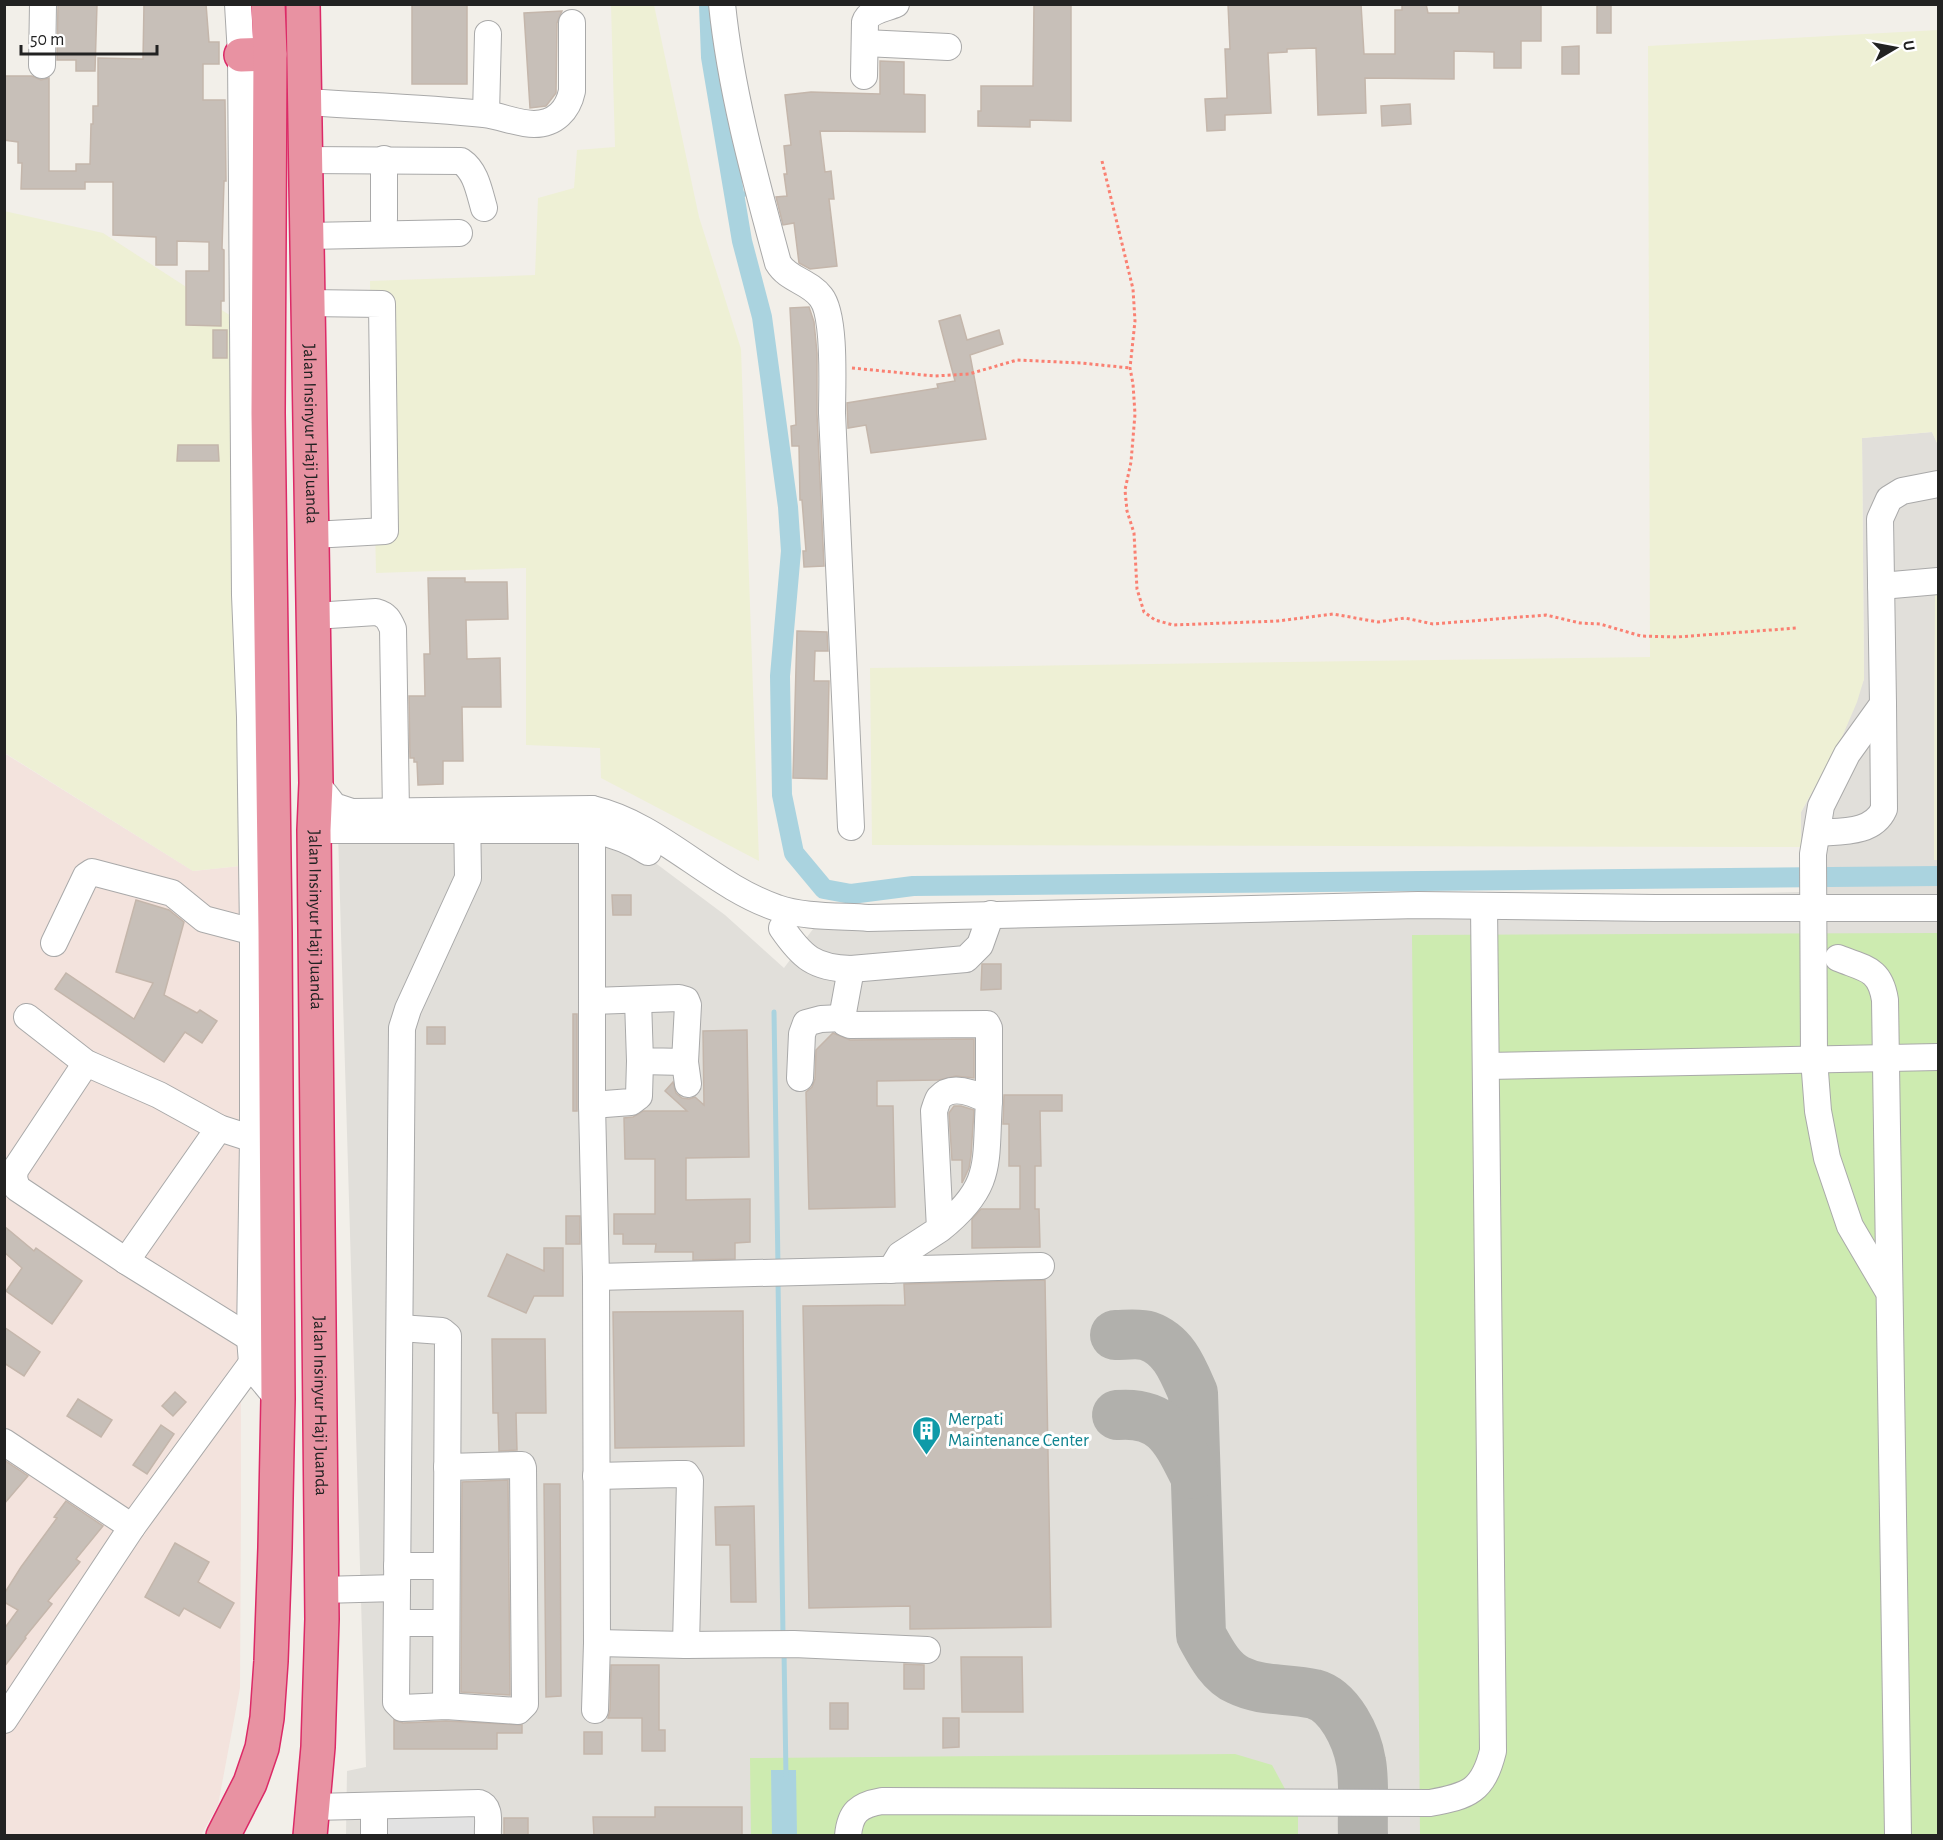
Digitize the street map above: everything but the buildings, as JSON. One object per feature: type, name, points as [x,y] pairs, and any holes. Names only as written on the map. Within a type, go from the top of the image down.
[{"type":"highway","points":[[223,1836],[250,1783],[262,1748],[267,1718],[271,1661],[278,1399],[278,1297],[264,935],[268,413],[255,54],[268,4]]},
{"type":"highway","name":"Jalan Insinyur Haji Juanda","points":[[303,4],[316,783],[314,830],[321,1590],[318,1747],[311,1821]]},
{"type":"highway","points":[[268,413],[311,413]]},
{"type":"highway","points":[[278,1297],[318,1297]]},
{"type":"street","points":[[42,65],[43,4]]},
{"type":"street","points":[[238,4],[255,54],[245,595],[250,717],[264,935],[254,1139],[251,1351],[259,1377],[278,1399]]},
{"type":"street","points":[[722,4],[726,49],[778,263],[786,274],[821,296],[826,306],[832,367],[851,827]]},
{"type":"street","points":[[864,76],[867,16],[896,4]]},
{"type":"street","points":[[305,102],[486,114],[534,124],[551,120],[566,111],[572,91],[572,23]]},
{"type":"street","points":[[486,114],[488,34]]},
{"type":"street","points":[[865,43],[948,47]]},
{"type":"street","points":[[384,159],[384,219]]},
{"type":"street","points":[[305,160],[461,161],[468,165],[472,173],[484,208]]},
{"type":"street","points":[[307,236],[459,233]]},
{"type":"street","points":[[308,303],[382,304],[384,531],[313,535]]},
{"type":"street","points":[[1815,844],[1871,825],[1879,820],[1884,809],[1880,519],[1889,499],[1902,492],[1938,484]]},
{"type":"street","points":[[1881,586],[1938,580]]},
{"type":"street","points":[[314,616],[376,612],[384,614],[393,629],[396,812]]},
{"type":"street","points":[[1883,704],[1847,754],[1821,806],[1815,844],[1812,901],[1814,1059],[1818,1110],[1827,1158],[1850,1226],[1888,1292]]},
{"type":"street","points":[[316,783],[334,806],[352,812],[396,812],[467,828]]},
{"type":"street","points":[[592,828],[611,813],[636,825],[738,890],[777,908],[793,912],[868,918],[1418,905],[1812,901],[1938,908]]},
{"type":"street","points":[[447,1467],[519,1465],[523,1468],[525,1704],[518,1711],[446,1706],[402,1708],[396,1702],[402,1028],[408,1009],[468,878],[467,828]]},
{"type":"street","points":[[314,830],[592,828],[626,839],[705,890],[782,928],[820,926],[868,918]]},
{"type":"street","points":[[592,828],[592,1105],[596,1277],[597,1643],[595,1710]]},
{"type":"street","points":[[54,943],[86,876],[92,873],[172,893],[204,919],[264,935]]},
{"type":"street","points":[[848,1836],[850,1822],[857,1810],[868,1804],[882,1801],[1430,1803],[1453,1799],[1470,1792],[1482,1781],[1493,1751],[1484,906]]},
{"type":"street","points":[[782,928],[797,950],[807,957],[833,968],[851,969],[966,959],[980,945],[991,914]]},
{"type":"street","points":[[1838,958],[1876,975],[1882,984],[1887,1057],[1888,1292],[1898,1836]]},
{"type":"street","points":[[851,969],[842,1018],[845,1023],[850,1025],[983,1023],[989,1028],[988,1134],[982,1181],[961,1212],[900,1255],[891,1270]]},
{"type":"street","points":[[592,1001],[679,998],[686,1000],[688,1005],[686,1073],[640,1060]]},
{"type":"street","points":[[592,1105],[631,1102],[639,1096],[638,1000]]},
{"type":"street","points":[[27,1017],[86,1063],[159,1095],[219,1128],[254,1139]]},
{"type":"street","points":[[800,1078],[802,1034],[806,1023],[821,1019],[842,1018]]},
{"type":"street","points":[[1487,1066],[1938,1057]]},
{"type":"street","points":[[86,1063],[15,1170],[15,1183],[20,1190],[126,1261],[251,1351]]},
{"type":"street","points":[[940,1228],[934,1111],[939,1098],[948,1092],[972,1092],[988,1101]]},
{"type":"street","points":[[126,1261],[219,1128]]},
{"type":"street","points":[[596,1277],[1041,1266]]},
{"type":"street","points":[[400,1328],[442,1331],[448,1336],[446,1706]]},
{"type":"street","points":[[4,1720],[251,1351]]},
{"type":"street","points":[[4,1442],[132,1527]]},
{"type":"street","points":[[596,1476],[678,1473],[686,1474],[690,1480],[686,1645]]},
{"type":"street","points":[[321,1590],[446,1566]]},
{"type":"street","points":[[398,1623],[446,1623]]},
{"type":"street","points":[[597,1643],[794,1644],[927,1650]]},
{"type":"street","points":[[311,1821],[374,1806],[479,1803],[487,1809],[488,1836]]},
{"type":"street","points":[[374,1806],[374,1836]]},
{"type":"path","points":[[1102,161],[1133,289],[1135,321],[1130,368],[1135,414],[1131,462],[1125,490],[1134,533],[1139,597],[1144,612],[1155,620],[1173,625],[1278,621],[1333,614],[1377,622],[1405,618],[1433,624],[1546,615],[1580,623],[1600,624],[1641,636],[1677,637],[1797,628]]},
{"type":"path","points":[[832,367],[934,376],[969,374],[1017,360],[1130,368]]},
{"type":"shaded area","points":[[1932,432],[1938,445],[1934,860],[1938,860],[1938,1835],[346,1835],[347,1771],[366,1767],[338,833],[593,835],[646,856],[725,915],[784,968],[813,929],[1418,916],[1418,901],[1800,892],[1801,812],[1839,744],[1864,679],[1862,438]]},
{"type":"shaded area","points":[[4,753],[193,871],[240,866],[240,1688],[218,1805],[201,1835],[5,1835]]},
{"type":"shaded area","points":[[490,1796],[491,1835],[364,1836],[364,1797]]},
{"type":"green space","points":[[611,5],[654,5],[699,217],[741,349],[759,861],[601,778],[600,748],[526,745],[526,568],[376,573],[370,281],[535,275],[538,198],[574,188],[577,150],[615,147]]},
{"type":"green space","points":[[1938,30],[1938,445],[1932,432],[1862,438],[1864,679],[1839,744],[1801,812],[1801,847],[872,845],[870,668],[1650,657],[1648,46]]},
{"type":"green space","points":[[4,211],[103,233],[234,318],[240,866],[193,871],[5,753]]},
{"type":"green space","points":[[1938,593],[1938,860],[1934,860],[1935,594]]},
{"type":"green space","points":[[1938,933],[1938,1835],[1420,1835],[1412,935]]},
{"type":"green space","points":[[1235,1754],[1272,1765],[1298,1813],[1298,1835],[751,1835],[750,1758]]},
{"type":"water","points":[[771,1770],[796,1770],[797,1835],[772,1835]]},
{"type":"waterway","points":[[709,4],[711,57],[742,241],[762,317],[788,507],[791,551],[780,676],[782,795],[794,853],[824,889],[851,894],[913,886],[1938,876]]},
{"type":"waterway","points":[[735,197],[751,192]]},
{"type":"waterway","points":[[774,1012],[778,1267]]},
{"type":"waterway","points":[[778,1279],[783,1636]]},
{"type":"waterway","points":[[784,1651],[786,1777]]},
{"type":"taxiway","points":[[1115,1335],[1144,1335],[1165,1345],[1176,1359],[1193,1393],[1201,1635],[1221,1666],[1238,1680],[1266,1688],[1314,1694],[1332,1704],[1339,1712],[1356,1742],[1361,1762],[1363,1836]]},
{"type":"taxiway","points":[[1117,1415],[1146,1417],[1157,1422],[1174,1438],[1194,1474]]},
{"type":"place","name":"Merpati Maintenance Center","points":[[927,1456]]}]
